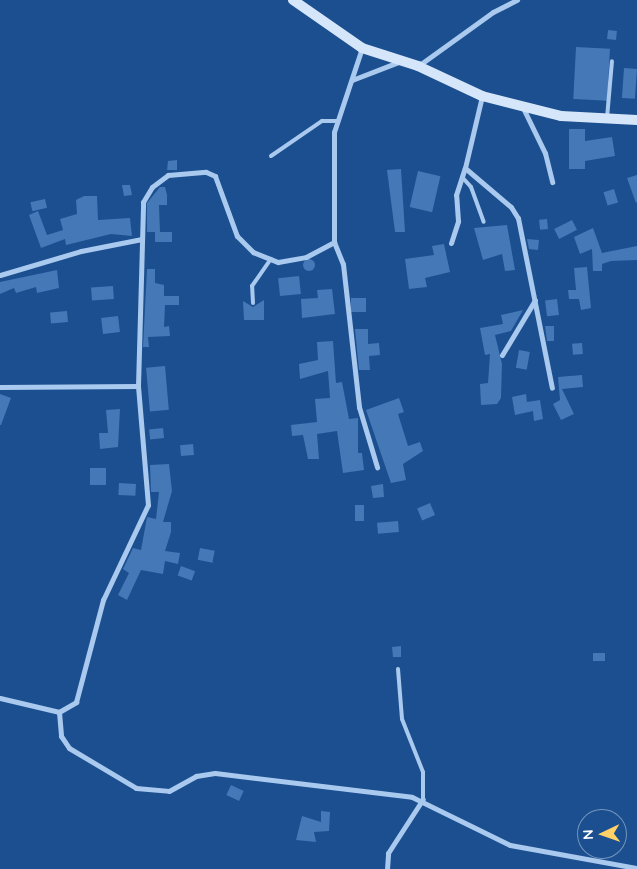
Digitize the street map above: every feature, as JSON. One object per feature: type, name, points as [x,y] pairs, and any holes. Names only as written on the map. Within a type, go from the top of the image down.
[{"type":"street","points":[[294,0],[362,48],[418,66],[482,96],[524,110],[637,120]]},
{"type":"street","points":[[418,66],[493,12],[517,0]]},
{"type":"street","points":[[362,48],[334,132],[334,242],[343,264],[359,408],[377,467]]},
{"type":"street","points":[[352,80],[401,61]]},
{"type":"street","points":[[451,243],[458,221],[456,195],[465,168],[482,96]]},
{"type":"street","points":[[524,110],[545,153],[552,182]]},
{"type":"street","points":[[465,168],[511,206],[518,218],[552,388]]},
{"type":"street","points":[[0,698],[59,712],[76,702],[82,689],[93,629],[148,505],[138,386],[144,202],[152,187],[168,175],[206,172],[220,184],[238,236],[254,252],[271,259],[306,257],[334,242]]},
{"type":"street","points":[[0,276],[81,251],[142,239]]},
{"type":"street","points":[[502,354],[535,300]]},
{"type":"street","points":[[0,387],[138,386]]},
{"type":"street","points":[[59,712],[61,736],[69,748],[121,781],[146,791],[169,791],[196,776],[215,773],[423,799],[510,845],[637,868]]},
{"type":"street","points":[[387,869],[388,852],[423,799]]},
{"type":"lane","points":[[607,118],[612,61]]},
{"type":"lane","points":[[271,156],[322,121],[338,120]]},
{"type":"lane","points":[[462,177],[472,187],[484,222]]},
{"type":"lane","points":[[253,303],[252,286],[271,259]]},
{"type":"lane","points":[[398,669],[402,719],[423,772],[423,799]]},
{"type":"building","points":[[608,30],[617,31],[616,40],[607,39]]},
{"type":"building","points":[[576,47],[610,49],[607,101],[573,99]]},
{"type":"building","points":[[624,68],[637,69],[635,99],[622,98]]},
{"type":"building","points":[[569,129],[585,129],[585,141],[612,137],[615,156],[585,161],[585,169],[569,169]]},
{"type":"building","points":[[177,160],[177,170],[167,170],[168,161]]},
{"type":"building","points":[[401,169],[405,232],[395,232],[387,170]]},
{"type":"building","points":[[418,171],[440,176],[432,212],[410,207]]},
{"type":"building","points":[[637,175],[637,202],[636,203],[627,178]]},
{"type":"building","points":[[122,185],[130,185],[132,195],[124,196]]},
{"type":"building","points":[[160,187],[165,187],[167,205],[159,205],[160,232],[172,232],[172,242],[155,242],[155,232],[147,232],[147,203]]},
{"type":"building","points":[[614,189],[618,202],[608,206],[603,192]]},
{"type":"building","points":[[84,196],[97,196],[98,220],[130,218],[132,236],[111,234],[66,245],[65,239],[41,248],[29,215],[38,211],[47,235],[63,230],[60,219],[77,214],[76,200]]},
{"type":"building","points":[[45,199],[47,208],[32,211],[30,202]]},
{"type":"building","points":[[547,219],[548,229],[540,230],[539,220]]},
{"type":"building","points":[[572,220],[577,230],[559,239],[554,229]]},
{"type":"building","points":[[507,225],[515,270],[505,271],[502,254],[483,260],[474,228]]},
{"type":"building","points":[[593,228],[602,253],[637,246],[637,260],[611,261],[602,264],[602,271],[593,271],[592,249],[580,254],[574,237]]},
{"type":"building","points":[[527,239],[539,240],[538,250],[529,249]]},
{"type":"building","points":[[444,244],[450,272],[425,278],[427,287],[409,289],[405,259],[434,255],[432,246]]},
{"type":"building","points":[[309,259],[315,265],[309,271],[303,265]]},
{"type":"building","points":[[587,267],[591,308],[581,310],[579,299],[569,299],[568,290],[576,290],[574,268]]},
{"type":"building","points":[[147,269],[155,269],[155,283],[164,285],[164,296],[179,296],[179,305],[165,305],[164,327],[169,326],[170,336],[148,337],[149,347],[143,347]]},
{"type":"building","points":[[57,270],[59,288],[37,293],[36,287],[16,293],[14,288],[0,294],[0,282]]},
{"type":"building","points":[[299,276],[301,294],[280,296],[278,278]]},
{"type":"building","points":[[113,286],[114,299],[92,301],[91,288]]},
{"type":"building","points":[[332,289],[335,314],[302,318],[301,299],[318,298],[317,290]]},
{"type":"building","points":[[351,298],[366,298],[366,312],[351,312]]},
{"type":"building","points":[[557,299],[559,315],[547,316],[545,300]]},
{"type":"building","points":[[264,300],[264,320],[244,320],[243,301],[253,307]]},
{"type":"building","points":[[523,310],[511,331],[495,335],[502,364],[501,398],[497,404],[481,405],[480,384],[488,383],[490,354],[485,355],[480,328],[503,324],[501,315]]},
{"type":"building","points":[[67,311],[68,322],[51,323],[50,312]]},
{"type":"building","points":[[118,316],[120,332],[103,334],[101,318]]},
{"type":"building","points":[[545,326],[554,326],[554,341],[547,341]]},
{"type":"building","points":[[355,329],[368,329],[368,344],[379,343],[380,355],[369,356],[370,370],[359,370]]},
{"type":"building","points":[[333,341],[336,383],[342,382],[349,419],[358,418],[358,453],[362,453],[364,470],[343,473],[337,431],[317,434],[319,459],[308,459],[303,435],[292,436],[291,425],[317,422],[315,399],[330,398],[328,371],[300,379],[299,364],[318,360],[317,342]]},
{"type":"building","points":[[582,343],[583,354],[573,355],[572,344]]},
{"type":"building","points":[[519,350],[530,352],[527,370],[516,368]]},
{"type":"building","points":[[165,366],[169,410],[150,411],[146,368]]},
{"type":"building","points":[[582,375],[583,387],[562,389],[574,414],[561,420],[553,404],[560,400],[558,377]]},
{"type":"building","points":[[0,394],[11,398],[1,425],[0,425]]},
{"type":"building","points":[[526,394],[527,402],[540,400],[543,419],[534,421],[533,411],[515,415],[512,397]]},
{"type":"building","points":[[399,398],[404,412],[398,414],[408,446],[420,442],[423,451],[403,464],[406,480],[391,483],[366,410]]},
{"type":"building","points":[[120,409],[118,447],[100,449],[99,433],[108,433],[106,410]]},
{"type":"building","points":[[163,428],[164,438],[150,439],[149,429]]},
{"type":"building","points":[[193,444],[194,455],[181,456],[180,445]]},
{"type":"building","points":[[169,464],[172,491],[163,522],[171,522],[171,532],[165,551],[180,553],[178,564],[165,561],[163,574],[141,570],[127,600],[118,595],[129,573],[123,569],[133,548],[141,550],[147,517],[156,519],[159,492],[151,492],[150,465]]},
{"type":"building","points":[[90,468],[106,468],[106,485],[90,485]]},
{"type":"building","points":[[119,483],[136,484],[135,496],[118,495]]},
{"type":"building","points":[[383,484],[384,497],[373,498],[371,486]]},
{"type":"building","points":[[430,503],[435,515],[422,520],[417,508]]},
{"type":"building","points":[[355,505],[364,505],[364,521],[355,521]]},
{"type":"building","points":[[398,521],[399,532],[378,534],[377,523]]},
{"type":"building","points":[[200,548],[215,551],[212,563],[198,560]]},
{"type":"building","points":[[181,566],[195,571],[192,581],[178,575]]},
{"type":"building","points":[[401,646],[401,657],[393,657],[392,647]]},
{"type":"building","points":[[593,653],[605,653],[605,661],[593,661]]},
{"type":"building","points":[[231,785],[244,791],[239,801],[226,795]]},
{"type":"building","points":[[321,811],[330,812],[329,831],[314,832],[316,842],[296,840],[302,816],[321,822]]}]
